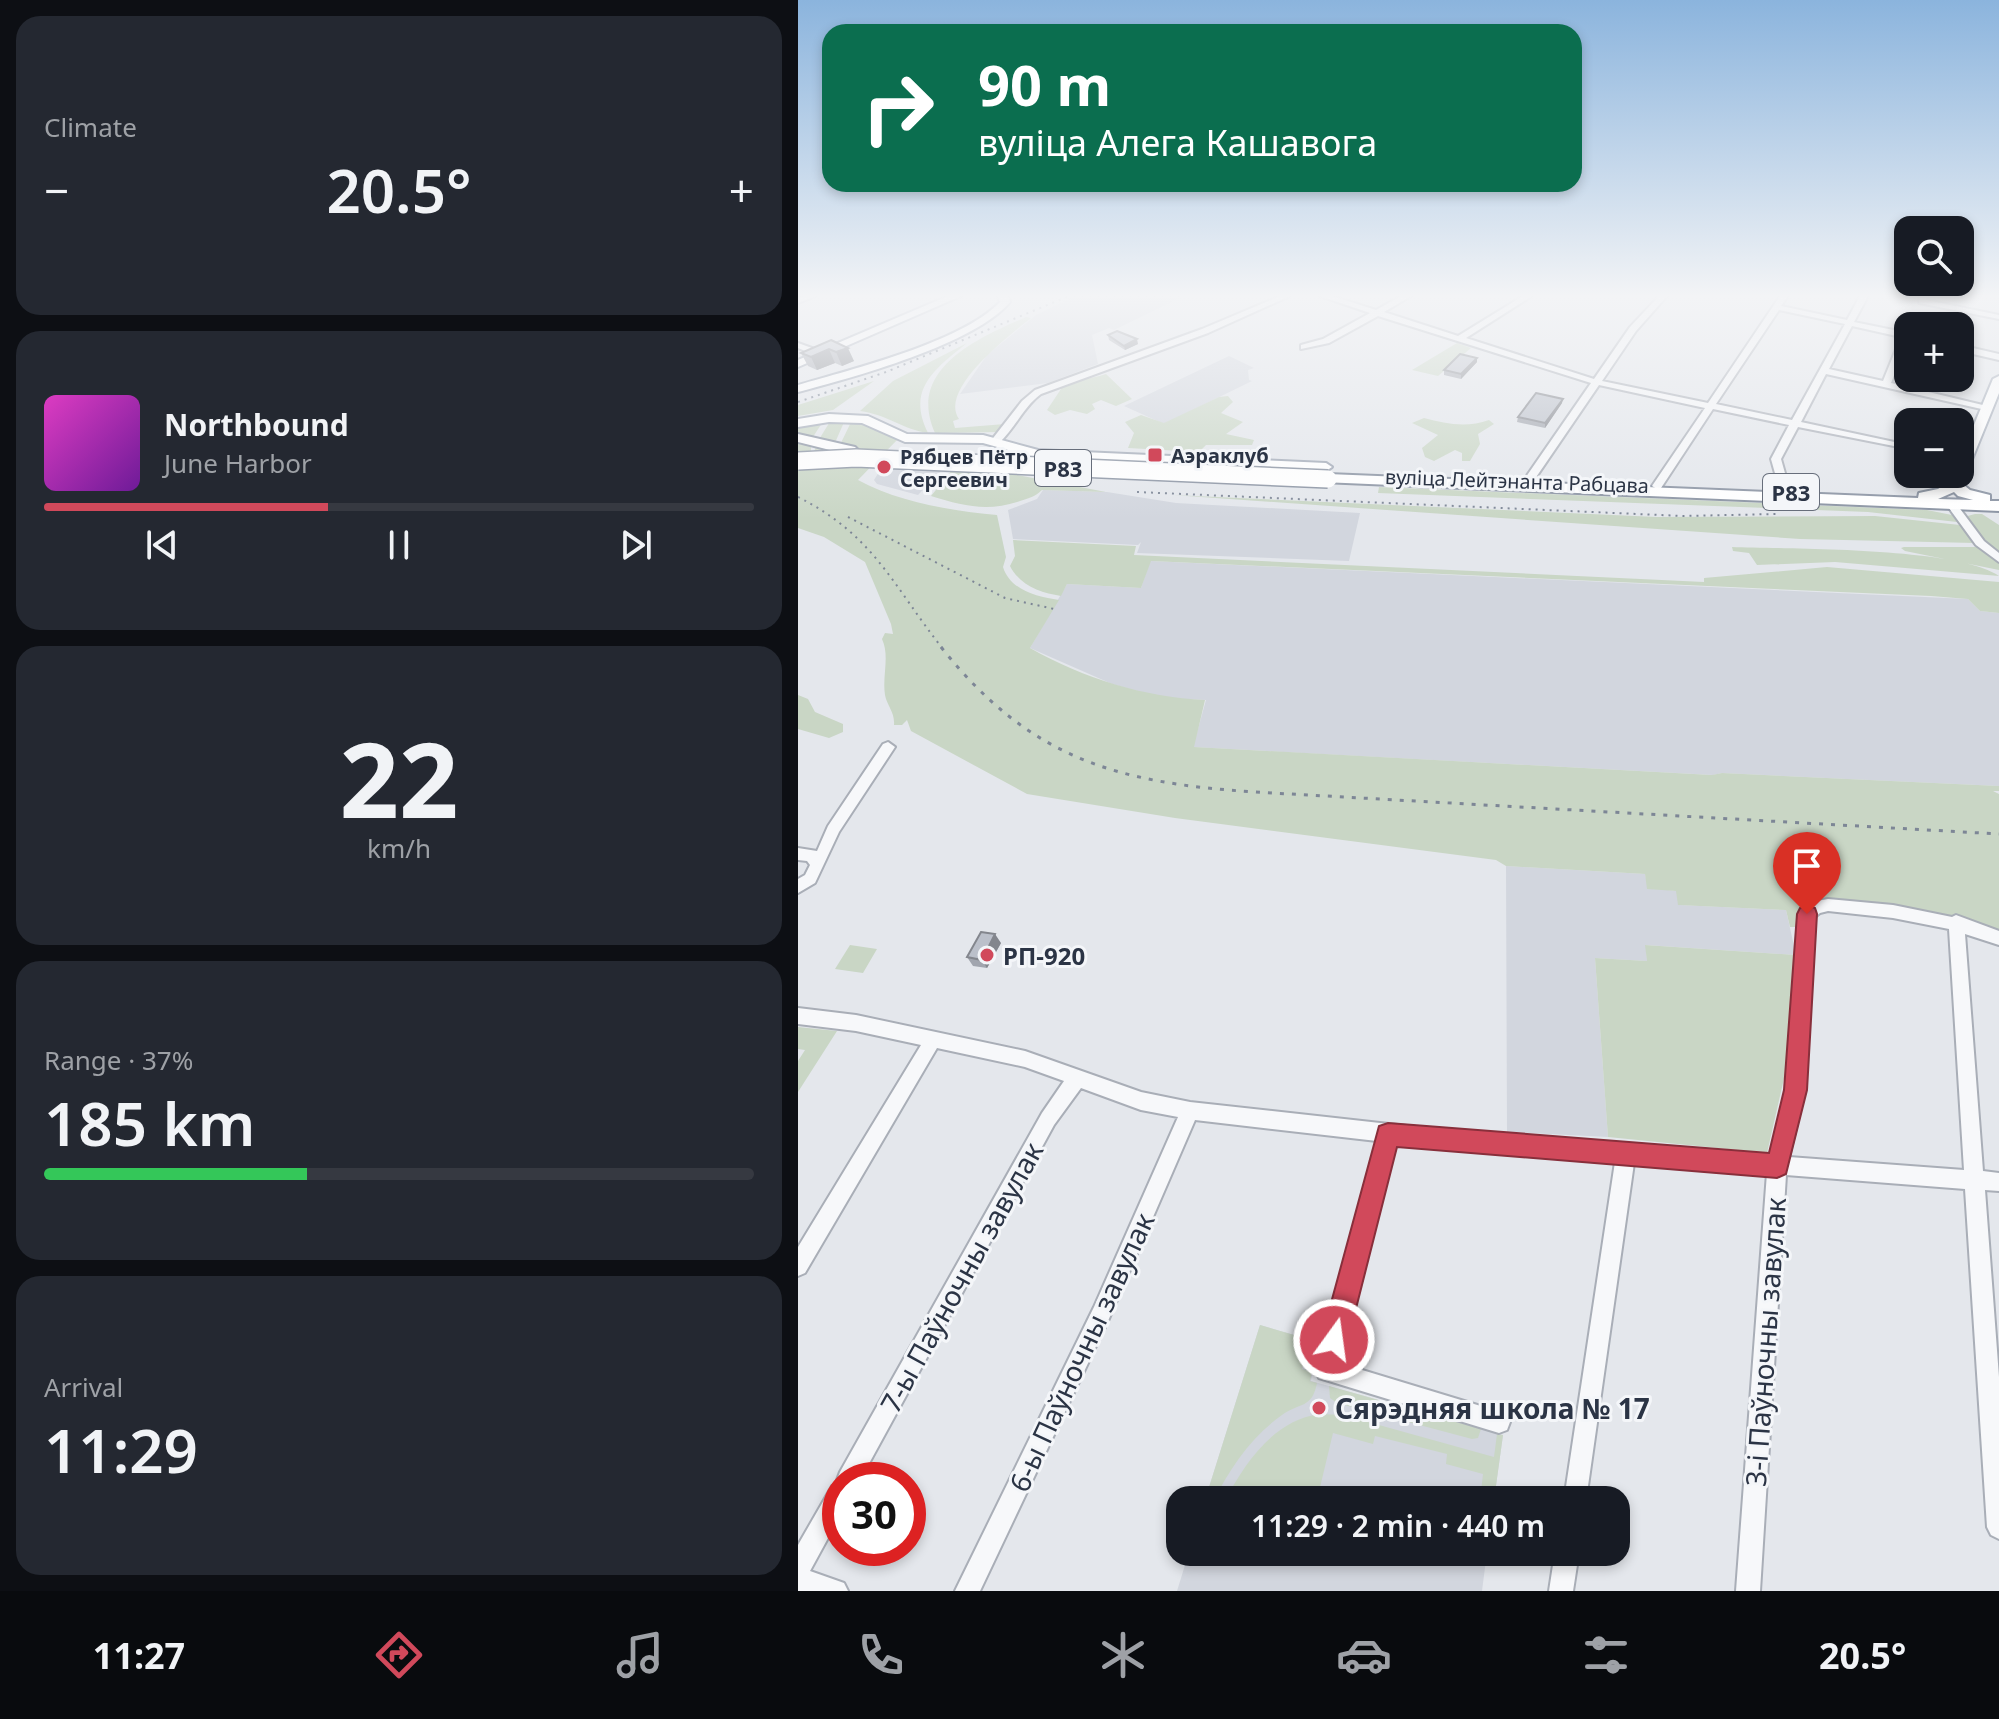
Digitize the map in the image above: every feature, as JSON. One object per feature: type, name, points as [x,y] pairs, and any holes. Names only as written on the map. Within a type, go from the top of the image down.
[{"type":"highway","name":"Р83","points":[[798,438],[829,447],[880,454],[1326,476]]},
{"type":"highway","name":"Р83","points":[[798,461],[856,458],[1326,476]]},
{"type":"highway","name":"вуліца Лейтэнанта Рабцава","points":[[1326,476],[1925,496],[1949,488]]},
{"type":"highway","name":"вуліца Лейтэнанта Рабцава","points":[[1526,484],[1894,486]]},
{"type":"highway","name":"вуліца Лейтэнанта Рабцава","points":[[1960,488],[1994,501]]},
{"type":"main road","points":[[798,387],[845,370]]},
{"type":"main road","points":[[798,387],[852,370]]},
{"type":"main road","points":[[1974,438],[1999,379]]},
{"type":"main road","points":[[798,423],[850,418],[877,423],[905,438],[971,438],[1028,453],[1133,458],[1326,476]]},
{"type":"main road","points":[[995,442],[1059,472],[1122,476],[1326,476]]},
{"type":"main road","points":[[1080,474],[1093,472],[1102,462],[1090,455]]},
{"type":"main road","points":[[1122,476],[1112,472],[1113,467],[1121,460],[1133,458]]},
{"type":"street","points":[[995,442],[1011,428],[1020,407],[1038,392],[1098,370]]},
{"type":"street","points":[[1559,370],[1708,408],[1894,445]]},
{"type":"street","points":[[1526,484],[1604,370]]},
{"type":"street","points":[[1657,486],[1736,370]]},
{"type":"street","points":[[1886,385],[1892,370]]},
{"type":"street","points":[[1785,491],[1776,459],[1824,371],[1986,407]]},
{"type":"street","points":[[1956,488],[1972,534],[1999,559]]},
{"type":"street","points":[[800,887],[814,874],[833,830],[888,747]]},
{"type":"street","points":[[798,853],[833,830]]},
{"type":"street","points":[[798,853],[811,855],[818,865]]},
{"type":"street","name":"3-і Паўночны завулак","points":[[1748,1591],[1777,1166],[1797,1082],[1807,914],[1816,907],[1828,905],[1901,911],[1956,922]]},
{"type":"street","points":[[1999,938],[1956,922],[1999,1527]]},
{"type":"street","points":[[798,1016],[856,1023],[1025,1059],[1141,1101],[1190,1111],[1388,1134],[1999,1182]]},
{"type":"street","points":[[798,1266],[933,1040]]},
{"type":"street","name":"7-ы Паўночны завулак","points":[[858,1462],[1048,1119],[1078,1077]]},
{"type":"street","name":"6-ы Паўночны завулак","points":[[967,1591],[1101,1314],[1190,1111]]},
{"type":"street","points":[[1388,1134],[1327,1370],[1499,1422]]},
{"type":"street","points":[[1577,1486],[1626,1152]]},
{"type":"street","points":[[798,1568],[822,1526]]},
{"type":"street","points":[[1561,1591],[1565,1566]]},
{"type":"street","points":[[798,1579],[836,1591]]},
{"type":"shaded area","points":[[976,370],[1082,370],[1048,383],[960,394]]},
{"type":"shaded area","points":[[1199,370],[1248,370],[1249,380],[1252,381],[1164,424],[1124,406]]},
{"type":"shaded area","points":[[882,467],[943,469],[918,495],[877,484],[874,480]]},
{"type":"shaded area","points":[[1043,490],[1107,492],[1176,503],[1360,513],[1349,561],[1137,553],[1141,542],[1138,545],[1013,539],[1008,510],[1037,499]]},
{"type":"shaded area","points":[[1150,561],[1968,599],[1980,611],[1999,613],[1999,786],[1713,775],[1193,747],[1206,700],[1162,698],[1112,684],[1030,648],[1067,584],[1141,588]]},
{"type":"shaded area","points":[[1506,866],[1645,874],[1648,888],[1677,891],[1679,905],[1786,910],[1796,955],[1646,945],[1647,961],[1595,958],[1608,1137],[1507,1132]]},
{"type":"shaded area","name":"Сярэдняя школа № 17","points":[[1260,1325],[1318,1342],[1311,1381],[1503,1435],[1496,1486],[1209,1486]]},
{"type":"shaded area","points":[[1185,1566],[1485,1566],[1482,1591],[1177,1591]]},
{"type":"green space","points":[[914,370],[936,370],[927,381],[920,404],[928,433],[860,411],[893,381]]},
{"type":"green space","points":[[942,370],[974,370],[958,393],[955,407],[959,419],[953,421],[955,428],[1005,424],[1000,432],[935,433],[929,411],[930,391]]},
{"type":"green space","points":[[1413,370],[1445,370],[1438,376]]},
{"type":"green space","points":[[1106,374],[1132,399],[1116,406],[1101,400],[1092,404],[1095,409],[1087,414],[1070,410],[1055,415],[1047,410],[1061,389],[1054,387]]},
{"type":"green space","points":[[874,381],[833,410],[798,416],[798,405]]},
{"type":"green space","points":[[1228,396],[1233,402],[1221,413],[1243,422],[1226,434],[1254,440],[1252,445],[1206,445],[1199,452],[1128,448],[1134,433],[1125,422],[1141,415],[1164,423],[1219,397]]},
{"type":"green space","points":[[1424,418],[1456,424],[1489,420],[1494,424],[1478,434],[1480,444],[1470,461],[1462,461],[1462,453],[1455,450],[1434,461],[1425,457],[1422,448],[1438,435],[1412,423]]},
{"type":"green space","points":[[824,420],[811,440],[811,460],[831,420],[845,420],[834,445],[839,447],[852,420],[867,423],[898,439],[858,480],[890,494],[926,504],[997,515],[1006,557],[1003,567],[1007,575],[1025,591],[1059,600],[1030,648],[1072,669],[1115,684],[1160,695],[1205,700],[1194,747],[1712,775],[1999,786],[1999,791],[1993,791],[1999,794],[1999,933],[1928,912],[1827,899],[1807,903],[1801,912],[1798,927],[1790,927],[1786,910],[1678,905],[1676,891],[1647,889],[1645,874],[1506,866],[1496,860],[1175,818],[1027,794],[911,731],[907,720],[902,725],[894,725],[885,695],[882,639],[885,633],[893,634],[865,562],[824,537],[798,528],[798,425]]},
{"type":"green space","points":[[952,470],[996,471],[1106,492],[1042,490],[1020,501],[986,507],[931,496]]},
{"type":"green space","points":[[1379,487],[1927,510],[1952,515],[1957,522],[1868,512],[1378,493]]},
{"type":"green space","points":[[1173,495],[1657,517],[1875,516],[1960,525],[1975,543],[1800,539]]},
{"type":"green space","points":[[1982,514],[1999,525],[1999,556],[1964,517]]},
{"type":"green space","points":[[1013,540],[1136,546],[1134,555],[1704,582],[1704,578],[1827,567],[1999,582],[1999,613],[1980,611],[1968,599],[1931,596],[1151,561],[1141,588],[1067,584],[1061,596],[1046,593],[1019,579],[1010,566],[1015,556]]},
{"type":"green space","points":[[1732,547],[1911,555],[1978,567],[1999,576],[1835,562],[1757,565],[1749,553],[1733,551]]},
{"type":"green space","points":[[1978,547],[1999,563],[1999,570],[1905,551],[1901,548]]},
{"type":"green space","points":[[798,695],[808,699],[815,712],[843,724],[843,732],[829,738],[798,729]]},
{"type":"green space","points":[[850,945],[877,949],[863,973],[835,969]]},
{"type":"green space","points":[[1645,945],[1796,955],[1785,1074],[1767,1153],[1608,1137],[1595,958],[1647,961]]},
{"type":"green space","points":[[798,1027],[837,1031],[798,1092],[798,1061],[805,1050],[798,1049]]},
{"type":"green space","points":[[1260,1325],[1318,1342],[1315,1358],[1305,1356],[1302,1369],[1312,1372],[1310,1381],[1317,1383],[1312,1397],[1282,1415],[1261,1433],[1222,1486],[1209,1486]]},
{"type":"green space","points":[[1329,1386],[1481,1429],[1478,1438],[1472,1439],[1337,1403],[1330,1398]]},
{"type":"green space","points":[[1319,1414],[1343,1415],[1494,1457],[1497,1434],[1503,1435],[1496,1486],[1482,1486],[1483,1474],[1446,1464],[1447,1454],[1375,1436],[1373,1444],[1333,1433],[1320,1486],[1234,1486],[1263,1445],[1288,1425]]},
{"type":"building","points":[[1536,393],[1563,399],[1545,423],[1518,417]]},
{"type":"building","points":[[981,932],[995,934],[982,960],[967,957]]},
{"type":"railway","points":[[798,402],[890,370]]},
{"type":"railway","points":[[1137,492],[1683,516],[1777,514]]},
{"type":"railway","points":[[798,497],[824,512],[864,545],[943,649]]},
{"type":"railway","points":[[848,517],[1005,598],[1054,609]]},
{"type":"railway","points":[[941,647],[974,685],[1008,716],[1043,740],[1118,772],[1160,781],[1255,792],[1999,834]]},
{"type":"place","name":"Аэраклуб","points":[[1155,455]]},
{"type":"place","name":"Рябцев Пётр Сергеевич","points":[[884,467]]},
{"type":"place","name":"РП-920","points":[[987,955]]},
{"type":"place","name":"Сярэдняя школа № 17","points":[[1319,1408]]},
{"type":"route","points":[[1334,1340],[1388,1134],[1777,1166],[1796,1090],[1807,914]]}]
